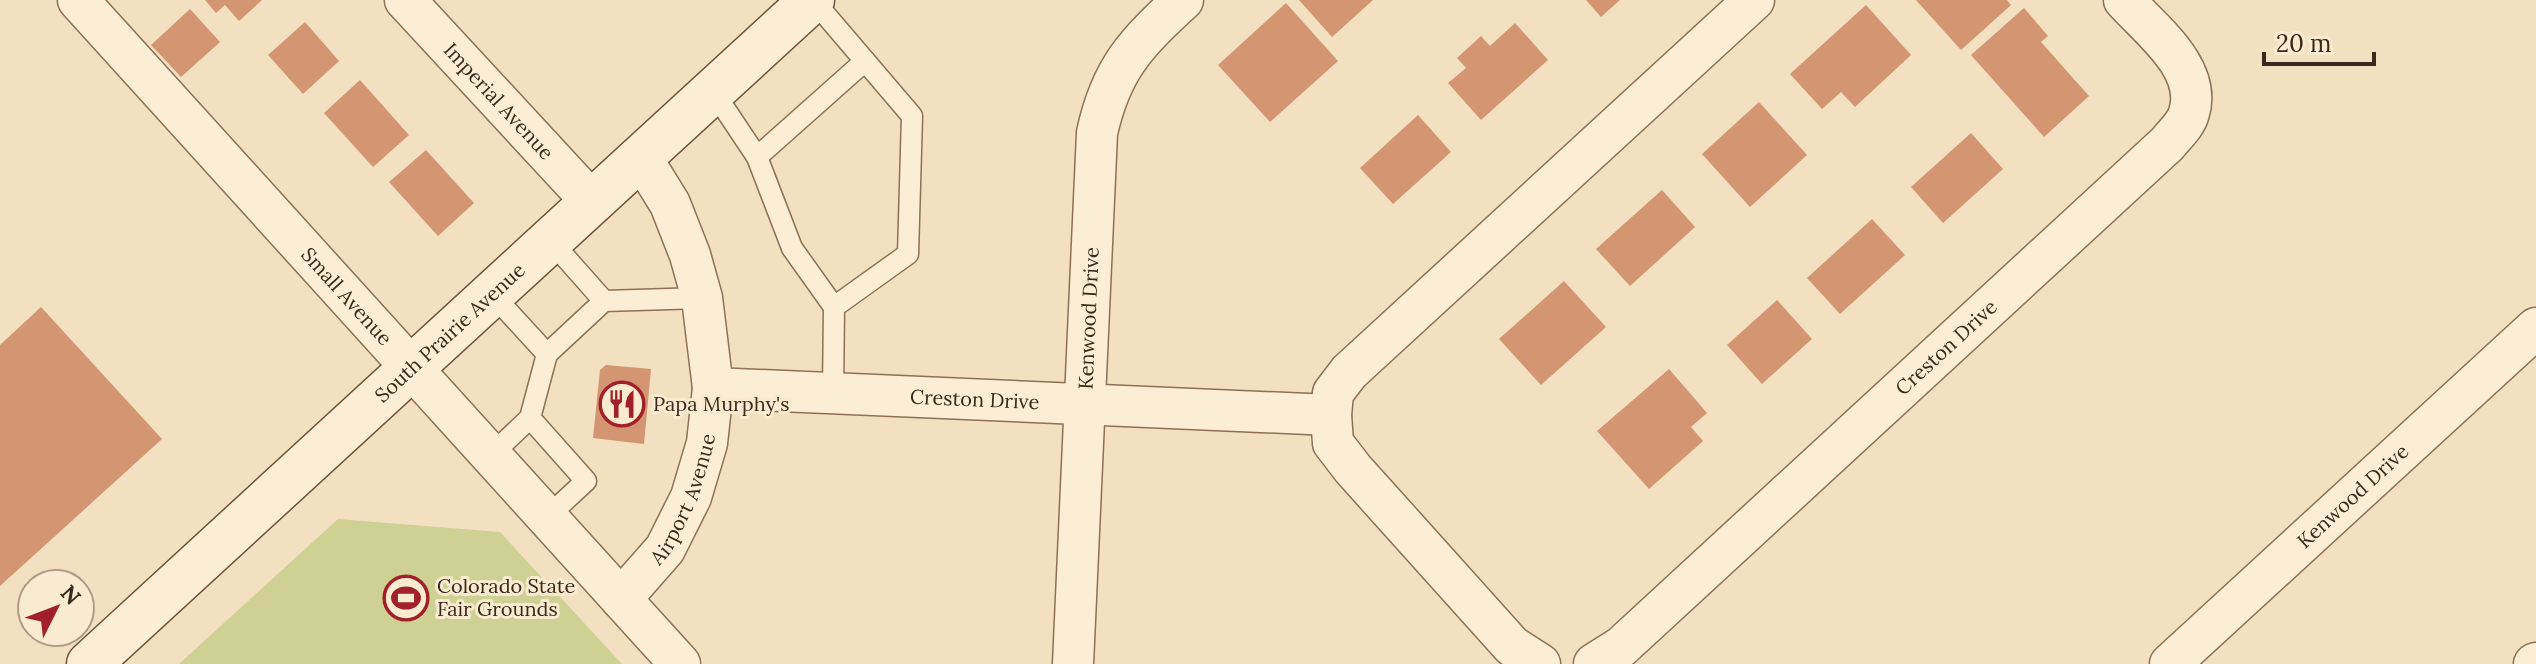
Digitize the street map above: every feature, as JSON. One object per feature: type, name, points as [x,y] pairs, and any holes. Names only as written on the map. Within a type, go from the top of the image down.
[{"type":"main road","name":"South Prairie Avenue","points":[[89,664],[812,0]]},
{"type":"street","name":"Small Avenue","points":[[78,0],[680,664]]},
{"type":"street","name":"Imperial Avenue","points":[[405,0],[592,202]]},
{"type":"street","name":"Kenwood Drive","points":[[1073,664],[1097,133],[1105,100],[1118,70],[1142,40],[1183,0]]},
{"type":"street","points":[[1540,664],[1512,646],[1333,443],[1333,393],[1349,372],[1754,0]]},
{"type":"street","name":"Creston Drive","points":[[1594,664],[1621,647],[2179,129],[2189,113],[2190,86],[2179,60],[2124,0]]},
{"type":"street","name":"Airport Avenue","points":[[621,599],[665,549],[691,497],[707,443],[713,388],[702,298],[690,255],[670,204],[641,157]]},
{"type":"street","name":"Kenwood Drive","points":[[2170,664],[2536,328]]},
{"type":"street","name":"Creston Drive","points":[[713,388],[1331,415]]},
{"type":"lane","points":[[812,0],[912,116],[908,254],[834,307]]},
{"type":"lane","points":[[757,157],[865,61]]},
{"type":"lane","points":[[713,91],[757,157],[792,248],[834,307],[833,393]]},
{"type":"lane","points":[[550,240],[604,301]]},
{"type":"lane","points":[[492,294],[547,354]]},
{"type":"lane","points":[[491,455],[530,418],[547,354],[604,301],[702,298]]},
{"type":"lane","points":[[530,418],[586,481],[547,517]]},
{"type":"green space","name":"Colorado State Fair Grounds","points":[[338,519],[500,532],[622,664],[179,664]]},
{"type":"building","points":[[205,0],[262,0],[239,21],[225,5],[216,13]]},
{"type":"building","points":[[1299,0],[1373,0],[1332,37]]},
{"type":"building","points":[[1586,0],[1620,0],[1601,17]]},
{"type":"building","points":[[1916,0],[2007,0],[2011,5],[1961,50]]},
{"type":"building","points":[[1286,3],[1338,61],[1270,122],[1218,65]]},
{"type":"building","points":[[1866,5],[1911,55],[1855,107],[1841,92],[1822,109],[1790,74]]},
{"type":"building","points":[[2024,8],[2048,36],[2041,42],[2089,96],[2044,137],[1971,55]]},
{"type":"building","points":[[190,9],[220,42],[181,77],[151,45]]},
{"type":"building","points":[[305,22],[339,61],[303,94],[268,55]]},
{"type":"building","points":[[1515,23],[1548,60],[1481,120],[1448,83],[1466,68],[1457,58],[1481,36],[1490,46]]},
{"type":"building","points":[[360,80],[409,135],[373,167],[324,113]]},
{"type":"building","points":[[1759,102],[1807,155],[1750,207],[1702,154]]},
{"type":"building","points":[[1418,115],[1451,152],[1393,204],[1360,168]]},
{"type":"building","points":[[1971,133],[2003,169],[1943,223],[1911,187]]},
{"type":"building","points":[[426,150],[474,203],[438,236],[389,182]]},
{"type":"building","points":[[1662,190],[1695,227],[1630,286],[1596,249]]},
{"type":"building","points":[[1872,219],[1905,255],[1840,314],[1807,278]]},
{"type":"building","points":[[1564,281],[1606,327],[1541,385],[1499,339]]},
{"type":"building","points":[[1777,300],[1812,339],[1762,384],[1727,345]]},
{"type":"building","points":[[41,307],[162,439],[20,568],[16,568],[0,586],[0,345]]},
{"type":"building","name":"Papa Murphy's","points":[[606,365],[651,369],[644,444],[593,438],[600,370]]},
{"type":"building","points":[[1669,369],[1707,413],[1691,427],[1703,441],[1649,489],[1597,431]]},
{"type":"place","name":"Papa Murphy's","points":[[622,404]]},
{"type":"place","name":"Colorado State Fair Grounds","points":[[406,598]]}]
